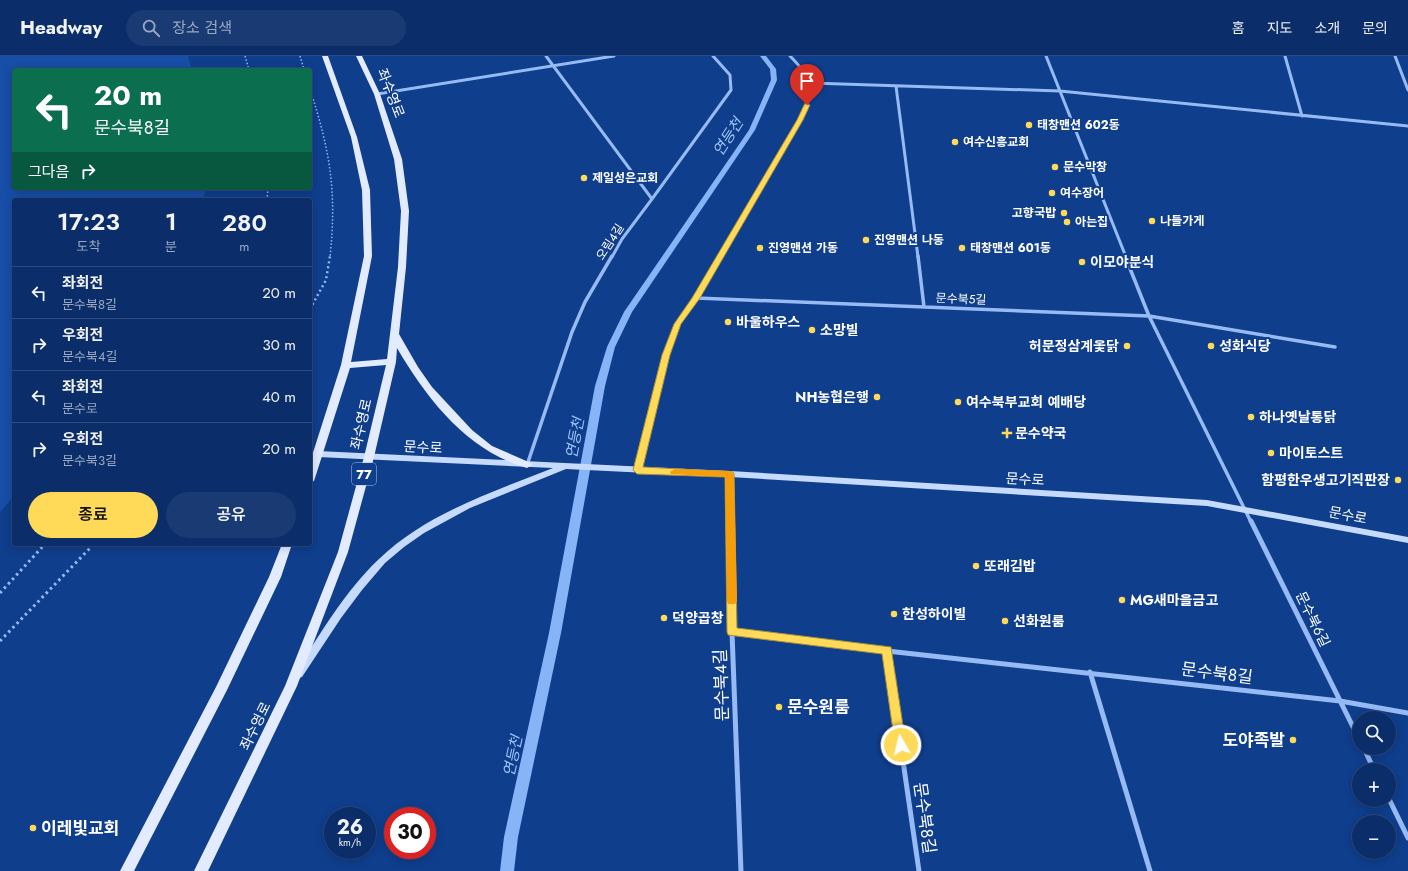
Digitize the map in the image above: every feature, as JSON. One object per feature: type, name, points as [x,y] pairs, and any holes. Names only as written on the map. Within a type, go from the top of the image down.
[{"type":"main road","points":[[312,472],[346,365],[368,256],[366,190],[354,137],[325,56]]},
{"type":"main road","name":"좌수영로","points":[[201,871],[291,686],[343,552],[369,457],[391,362],[402,266],[405,211],[398,159],[377,94],[359,56]]},
{"type":"main road","points":[[394,334],[420,378],[434,396],[477,440],[499,454],[527,465]]},
{"type":"main road","points":[[346,365],[391,362]]},
{"type":"main road","points":[[127,871],[224,683],[275,577],[286,546]]},
{"type":"street","points":[[546,56],[652,199]]},
{"type":"street","points":[[377,94],[614,56]]},
{"type":"street","name":"오림4길","points":[[527,465],[572,332],[585,302],[622,239],[731,90],[730,75],[713,56]]},
{"type":"street","points":[[637,470],[671,339],[678,324],[696,298],[800,120],[811,96],[811,83],[807,73],[790,56]]},
{"type":"street","points":[[1046,56],[1150,316],[1244,509]]},
{"type":"street","points":[[1285,56],[1302,116]]},
{"type":"street","points":[[1395,56],[1408,90]]},
{"type":"street","points":[[811,83],[1060,91],[1408,126]]},
{"type":"street","name":"문수북5길","points":[[896,86],[924,307],[1150,316],[1335,347]]},
{"type":"street","points":[[696,298],[924,307]]},
{"type":"street","name":"문수로","points":[[318,454],[730,474],[1207,503],[1408,540]]},
{"type":"street","points":[[291,686],[363,581],[383,560],[406,541],[465,508],[565,467]]},
{"type":"street","name":"문수북4길","points":[[730,474],[732,632],[741,871]]},
{"type":"street","name":"문수북6길","points":[[1244,509],[1352,725]]},
{"type":"street","name":"문수북8길","points":[[732,632],[887,651],[1090,672],[1340,701],[1408,713]]},
{"type":"street","name":"문수북8길","points":[[887,651],[919,871]]},
{"type":"street","points":[[1090,672],[1150,871]]},
{"type":"street","points":[[1392,807],[1408,838]]},
{"type":"path","points":[[245,56],[248,68]]},
{"type":"path","points":[[300,56],[303,68]]},
{"type":"path","points":[[312,95],[325,137],[329,157],[333,205],[326,280],[312,306]]},
{"type":"path","points":[[0,593],[43,546]]},
{"type":"path","points":[[0,641],[92,546]]},
{"type":"shaded area","points":[[0,56],[188,56],[191,68],[12,68],[12,190],[206,190],[203,198],[12,198],[12,498],[0,512]]},
{"type":"waterway","name":"연등천","points":[[507,871],[511,837],[555,633],[600,386],[611,347],[628,312],[752,130],[774,80],[773,69],[763,56]]},
{"type":"slow traffic","points":[[675,472],[730,474],[732,601]]},
{"type":"place","name":"태창맨션 602동","points":[[1029,125]]},
{"type":"place","name":"여수신흥교회","points":[[955,142]]},
{"type":"place","name":"문수막창","points":[[1055,167]]},
{"type":"place","name":"제일성은교회","points":[[584,178]]},
{"type":"place","name":"여수장어","points":[[1052,193]]},
{"type":"place","name":"고향국밥","points":[[1064,213]]},
{"type":"place","name":"나들가게","points":[[1152,221]]},
{"type":"place","name":"아는집","points":[[1067,222]]},
{"type":"place","name":"진영맨션 나동","points":[[866,240]]},
{"type":"place","name":"진영맨션 가동","points":[[760,248]]},
{"type":"place","name":"태창맨션 601동","points":[[962,248]]},
{"type":"place","name":"이모야분식","points":[[1082,262]]},
{"type":"place","name":"바울하우스","points":[[728,322]]},
{"type":"place","name":"소망빌","points":[[812,330]]},
{"type":"place","name":"허문정삼계옻닭","points":[[1127,346]]},
{"type":"place","name":"성화식당","points":[[1211,346]]},
{"type":"place","name":"NH농협은행","points":[[877,397]]},
{"type":"place","name":"여수북부교회 예배당","points":[[958,402]]},
{"type":"place","name":"하나옛날통닭","points":[[1251,417]]},
{"type":"place","name":"문수약국","points":[[1007,433]]},
{"type":"place","name":"마이토스트","points":[[1271,453]]},
{"type":"place","name":"함평한우생고기직판장","points":[[1398,480]]},
{"type":"place","name":"또래김밥","points":[[976,566]]},
{"type":"place","name":"MG새마을금고","points":[[1122,600]]},
{"type":"place","name":"한성하이빌","points":[[894,614]]},
{"type":"place","name":"덕양곱창","points":[[664,618]]},
{"type":"place","name":"선화원룸","points":[[1005,621]]},
{"type":"place","name":"문수원룸","points":[[779,707]]},
{"type":"place","name":"도야족발","points":[[1293,740]]},
{"type":"place","name":"이레빛교회","points":[[33,828]]},
{"type":"route","points":[[807,105],[800,120],[696,298],[678,324],[671,339],[637,470],[730,474],[732,632],[887,651],[901,745]]}]
